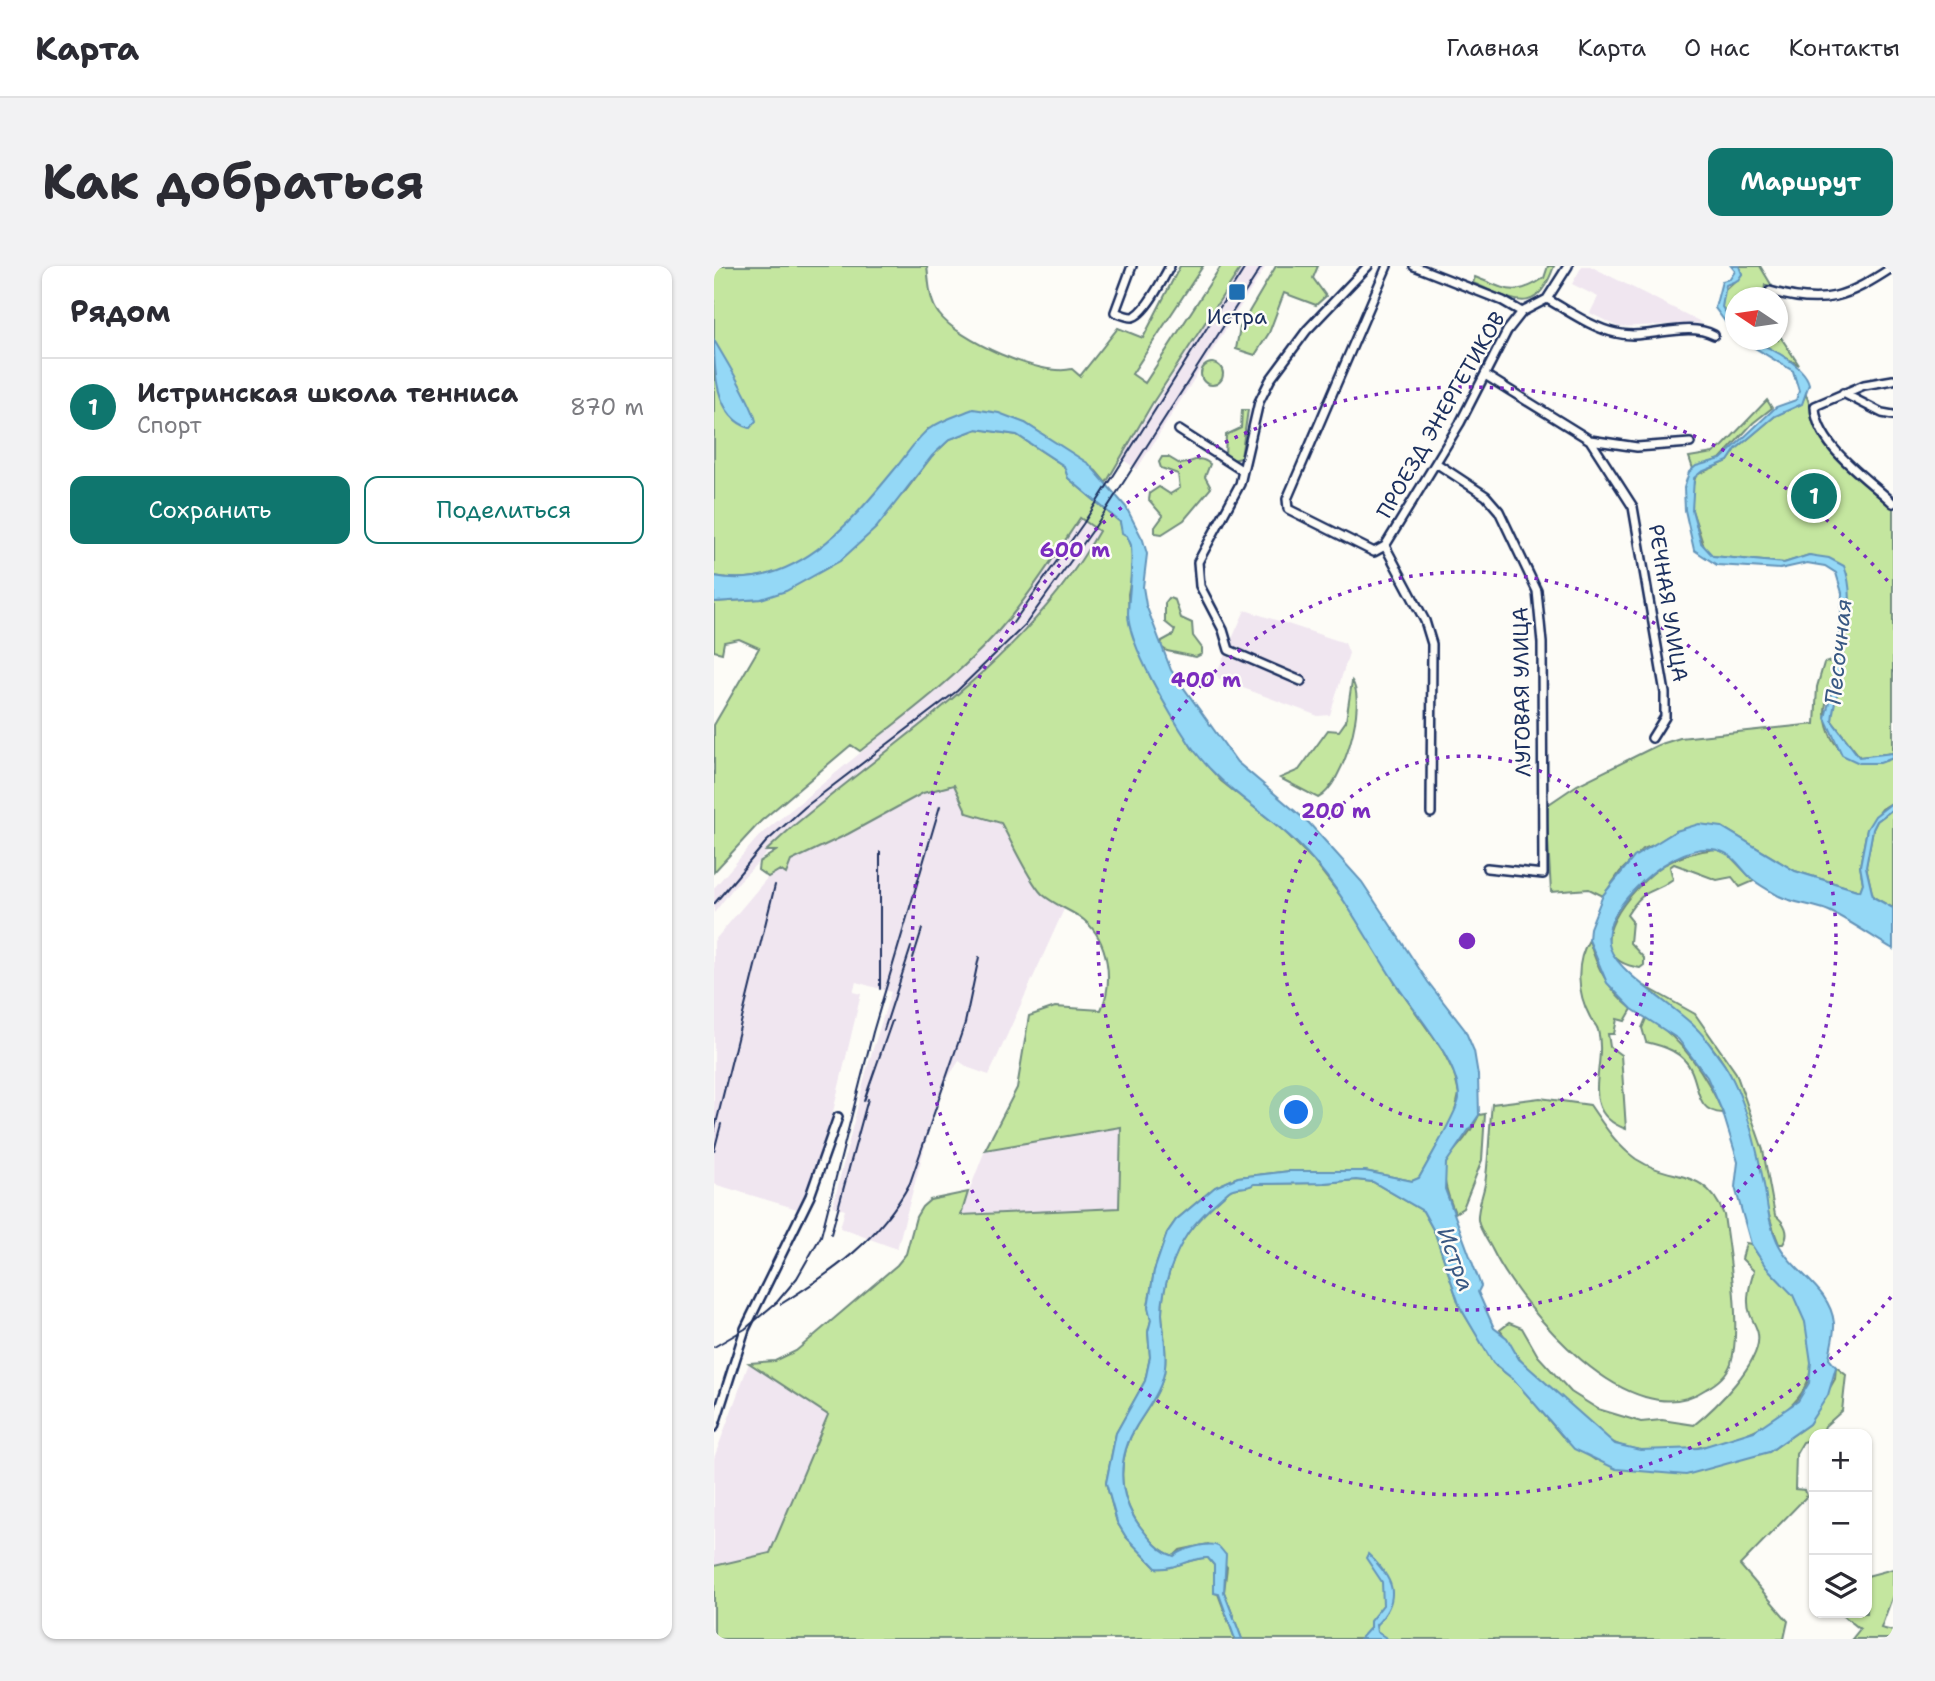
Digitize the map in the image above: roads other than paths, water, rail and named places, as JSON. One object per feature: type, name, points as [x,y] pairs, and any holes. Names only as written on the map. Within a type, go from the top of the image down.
[{"type":"street","points":[[1132,266],[1115,312],[1130,317],[1136,316],[1146,306],[1170,266]]},
{"type":"street","points":[[1301,681],[1229,650],[1223,630],[1200,586],[1198,562],[1229,507],[1243,471],[1259,402],[1270,380],[1307,330],[1368,266]]},
{"type":"street","name":"ПРОЕЗД ЭНЕРГЕТИКОВ","points":[[1387,266],[1287,499],[1288,509],[1374,552],[1385,547],[1436,463],[1507,331],[1521,312],[1547,299]]},
{"type":"street","points":[[1414,266],[1503,301],[1521,312]]},
{"type":"street","points":[[1568,266],[1547,299],[1618,334],[1650,335],[1702,329],[1714,335]]},
{"type":"street","points":[[1788,294],[1811,300],[1832,299],[1856,291],[1893,267]]},
{"type":"street","name":"РЕЧНАЯ УЛИЦА","points":[[1485,375],[1590,440],[1633,508],[1665,693],[1665,717],[1652,738]]},
{"type":"street","points":[[1893,380],[1843,393],[1815,406],[1820,429],[1827,441],[1893,503]]},
{"type":"street","points":[[1843,393],[1882,414],[1893,415]]},
{"type":"street","points":[[1179,430],[1243,471]]},
{"type":"street","points":[[1590,440],[1637,447],[1689,443]]},
{"type":"street","name":"ЛУГОВАЯ УЛИЦА","points":[[1436,463],[1486,496],[1499,511],[1537,591],[1542,643],[1543,874],[1487,868]]},
{"type":"street","points":[[1385,547],[1425,621],[1432,644],[1431,813]]},
{"type":"street","points":[[714,1427],[745,1329],[810,1196],[838,1117]]},
{"type":"water","points":[[1731,266],[1739,266],[1742,274],[1738,280],[1725,287],[1722,307],[1725,322],[1715,308],[1722,281],[1730,279],[1735,271]]},
{"type":"water","points":[[714,340],[749,403],[756,421],[750,428],[738,423],[723,403],[716,378]]},
{"type":"water","name":"Песочная","points":[[1758,350],[1774,350],[1781,354],[1806,377],[1809,384],[1802,404],[1775,416],[1736,449],[1728,461],[1701,472],[1694,478],[1692,510],[1701,543],[1713,556],[1784,563],[1809,555],[1829,558],[1844,566],[1848,577],[1849,608],[1842,676],[1832,721],[1859,757],[1893,753],[1893,758],[1880,763],[1859,763],[1842,755],[1825,718],[1835,678],[1832,661],[1839,644],[1841,621],[1842,593],[1836,573],[1825,566],[1807,563],[1780,569],[1717,565],[1694,550],[1685,510],[1684,488],[1689,472],[1696,466],[1721,459],[1776,407],[1796,400],[1799,391],[1793,371]]},
{"type":"water","points":[[973,409],[999,413],[1025,423],[1089,464],[1126,507],[1147,554],[1143,587],[1146,605],[1171,670],[1237,762],[1309,823],[1362,882],[1428,982],[1465,1030],[1474,1051],[1478,1075],[1479,1115],[1446,1163],[1445,1189],[1481,1286],[1478,1292],[1494,1328],[1507,1338],[1519,1359],[1615,1444],[1640,1450],[1699,1448],[1754,1431],[1798,1401],[1809,1383],[1811,1362],[1805,1322],[1793,1295],[1766,1267],[1751,1244],[1735,1187],[1738,1162],[1723,1113],[1707,1077],[1678,1039],[1632,1009],[1607,983],[1589,940],[1590,928],[1603,895],[1634,857],[1676,831],[1699,824],[1722,827],[1795,871],[1860,891],[1863,883],[1860,866],[1867,829],[1875,816],[1893,802],[1893,809],[1877,821],[1873,829],[1866,867],[1873,897],[1893,908],[1893,949],[1829,911],[1791,901],[1761,886],[1729,855],[1713,849],[1688,852],[1651,874],[1623,903],[1614,917],[1608,940],[1615,958],[1624,968],[1699,1031],[1729,1073],[1749,1122],[1770,1222],[1777,1241],[1791,1262],[1818,1289],[1831,1310],[1834,1327],[1829,1359],[1836,1367],[1828,1395],[1809,1424],[1769,1452],[1686,1475],[1616,1469],[1574,1449],[1514,1380],[1493,1363],[1460,1307],[1435,1233],[1423,1211],[1373,1182],[1356,1180],[1254,1184],[1232,1189],[1207,1210],[1188,1233],[1178,1251],[1170,1271],[1163,1304],[1166,1354],[1164,1375],[1154,1398],[1130,1437],[1122,1475],[1123,1488],[1132,1513],[1150,1539],[1168,1554],[1174,1556],[1194,1547],[1213,1545],[1226,1555],[1224,1592],[1242,1639],[1235,1639],[1219,1594],[1214,1593],[1214,1565],[1208,1558],[1156,1568],[1126,1537],[1117,1522],[1106,1483],[1116,1433],[1145,1381],[1150,1357],[1148,1332],[1151,1320],[1148,1307],[1154,1271],[1167,1233],[1176,1220],[1215,1187],[1238,1177],[1290,1171],[1365,1171],[1412,1181],[1419,1178],[1458,1104],[1457,1083],[1435,1038],[1396,984],[1325,875],[1283,830],[1214,773],[1191,746],[1173,718],[1143,662],[1130,627],[1128,613],[1131,545],[1127,536],[1122,533],[1120,522],[1068,478],[1064,466],[1017,435],[977,429],[950,439],[932,456],[876,528],[840,561],[786,591],[761,599],[714,602],[714,576],[743,578],[769,574],[794,564],[817,550],[858,512],[924,433],[939,423]]},
{"type":"water","points":[[1368,1554],[1384,1571],[1392,1588],[1390,1605],[1376,1625],[1377,1632],[1388,1639],[1360,1639],[1370,1628],[1370,1621],[1383,1605],[1382,1582],[1366,1558]]},
{"type":"railway","points":[[1013,623],[1083,524],[1246,266]]},
{"type":"railway","points":[[714,904],[766,842],[805,807],[957,691],[1025,625],[1093,530],[1262,266]]},
{"type":"railway","points":[[714,1347],[745,1329],[777,1302],[797,1278],[821,1236],[873,1032],[940,806]]},
{"type":"railway","points":[[880,852],[880,989]]},
{"type":"railway","points":[[714,1132],[775,885]]},
{"type":"railway","points":[[913,958],[922,929]]},
{"type":"railway","points":[[884,1030],[911,947]]},
{"type":"railway","points":[[781,1304],[837,1266],[870,1237],[885,1221],[910,1183],[965,1023],[979,957]]},
{"type":"railway","points":[[864,1101],[892,1021]]},
{"type":"railway","points":[[831,1234],[868,1099]]},
{"type":"railway","points":[[714,1151],[721,1124]]},
{"type":"place","name":"Истра","points":[[1237,292]]},
{"type":"place","name":"Истринская школа тенниса","points":[[1814,496]]}]
